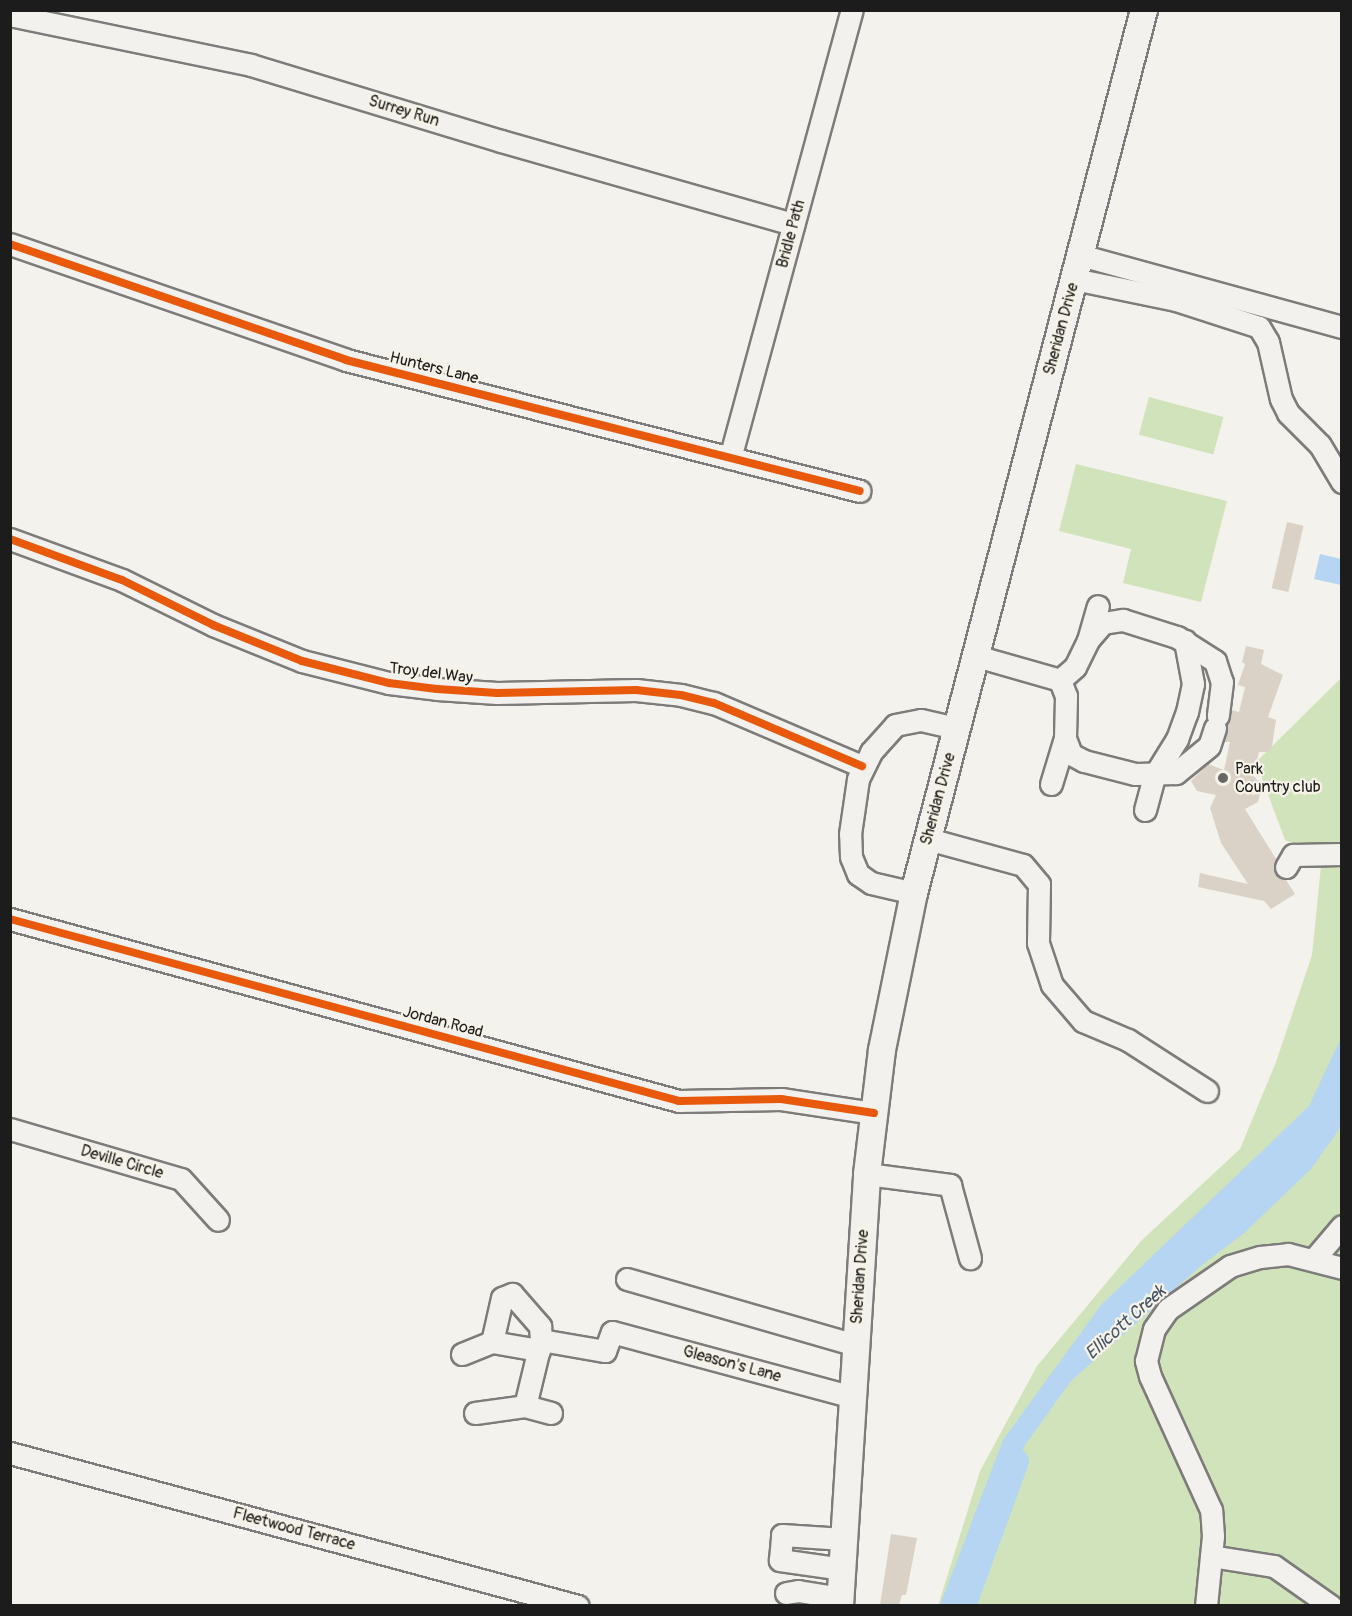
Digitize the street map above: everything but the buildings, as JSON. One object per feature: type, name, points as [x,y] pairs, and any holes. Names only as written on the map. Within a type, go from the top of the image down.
[{"type":"main road","name":"Sheridan Drive","points":[[841,1602],[867,1174],[882,1050],[914,893],[1144,10]]},
{"type":"street","name":"Bridle Path","points":[[730,458],[848,12]]},
{"type":"street","name":"Surrey Run","points":[[10,15],[251,65],[501,141],[793,224]]},
{"type":"street","name":"Hunters Lane","points":[[10,244],[346,360],[860,491]]},
{"type":"street","points":[[1077,267],[1269,307],[1314,323],[1341,327]]},
{"type":"street","points":[[1077,267],[1259,327],[1268,342],[1281,399],[1288,413],[1320,445],[1341,482]]},
{"type":"street","points":[[1259,327],[1269,307]]},
{"type":"street","name":"Troy del Way","points":[[10,539],[122,580],[213,625],[302,661],[389,683],[437,689],[497,693],[636,690],[681,696],[714,703],[862,766]]},
{"type":"street","points":[[1060,680],[1075,668],[1088,640],[1098,606]]},
{"type":"street","points":[[1065,738],[1071,754],[1084,761],[1154,776],[1176,773],[1196,760],[1209,746],[1216,722],[1222,682],[1215,661],[1198,657],[1185,641],[1123,620],[1103,623],[1088,640]]},
{"type":"street","points":[[976,656],[1060,680]]},
{"type":"street","points":[[1145,810],[1154,776],[1177,739],[1187,712],[1198,657]]},
{"type":"street","points":[[1051,784],[1065,738],[1066,696],[1060,680]]},
{"type":"street","points":[[914,893],[871,884],[858,874],[851,857],[852,800],[862,766],[883,737],[907,720],[957,728]]},
{"type":"street","points":[[928,839],[1023,865],[1039,884],[1038,943],[1052,986],[1083,1021],[1128,1040],[1207,1091]]},
{"type":"street","points":[[1286,867],[1293,855],[1341,854]]},
{"type":"street","name":"Jordan Road","points":[[10,919],[679,1101],[780,1099],[874,1113]]},
{"type":"street","name":"Deville Circle","points":[[10,1129],[182,1179],[218,1220]]},
{"type":"street","points":[[867,1174],[950,1185],[970,1258]]},
{"type":"street","points":[[1314,1259],[1341,1226]]},
{"type":"street","points":[[1206,1605],[1211,1556],[1211,1510],[1146,1361],[1154,1329],[1168,1309],[1230,1266],[1260,1257],[1288,1254],[1314,1259],[1341,1268]]},
{"type":"street","points":[[627,1279],[856,1345]]},
{"type":"street","points":[[492,1342],[502,1299],[512,1294],[540,1326],[540,1345],[525,1406]]},
{"type":"street","name":"Gleason's Lane","points":[[540,1345],[590,1347],[605,1351],[612,1332],[853,1397]]},
{"type":"street","points":[[462,1354],[492,1342],[540,1345]]},
{"type":"street","points":[[476,1413],[525,1406],[551,1413]]},
{"type":"street","name":"Fleetwood Terrace","points":[[10,1453],[578,1605]]},
{"type":"street","points":[[843,1569],[780,1560],[782,1535],[844,1539]]},
{"type":"street","points":[[1211,1556],[1274,1566],[1331,1605]]},
{"type":"street","points":[[786,1593],[798,1591],[841,1602]]},
{"type":"green space","points":[[1149,397],[1223,417],[1213,455],[1139,435]]},
{"type":"green space","points":[[1076,464],[1227,501],[1201,602],[1123,583],[1131,549],[1059,531]]},
{"type":"green space","name":"Park Country club","points":[[1341,678],[1341,1605],[938,1606],[980,1471],[1037,1366],[1142,1240],[1240,1149],[1276,1062],[1312,955],[1322,856],[1285,840],[1256,762]]},
{"type":"water","points":[[1320,554],[1341,559],[1341,585],[1314,579]]},
{"type":"water","points":[[1341,1038],[1342,1123],[1338,1131],[1311,1169],[1243,1234],[1202,1265],[1071,1381],[1025,1445],[958,1605],[940,1605],[1003,1440],[1101,1305],[1309,1106]]},
{"type":"waterway","name":"Ellicott Creek","points":[[963,1606],[1016,1461]]},
{"type":"cycle path","points":[[10,244],[346,360],[860,491]]},
{"type":"cycle path","points":[[10,539],[122,580],[213,625],[302,661],[389,683],[437,689],[497,693],[636,690],[681,695],[714,703],[862,766]]},
{"type":"cycle path","points":[[10,919],[679,1101],[781,1099],[874,1113]]},
{"type":"place","name":"Park Country club","points":[[1223,778]]}]
